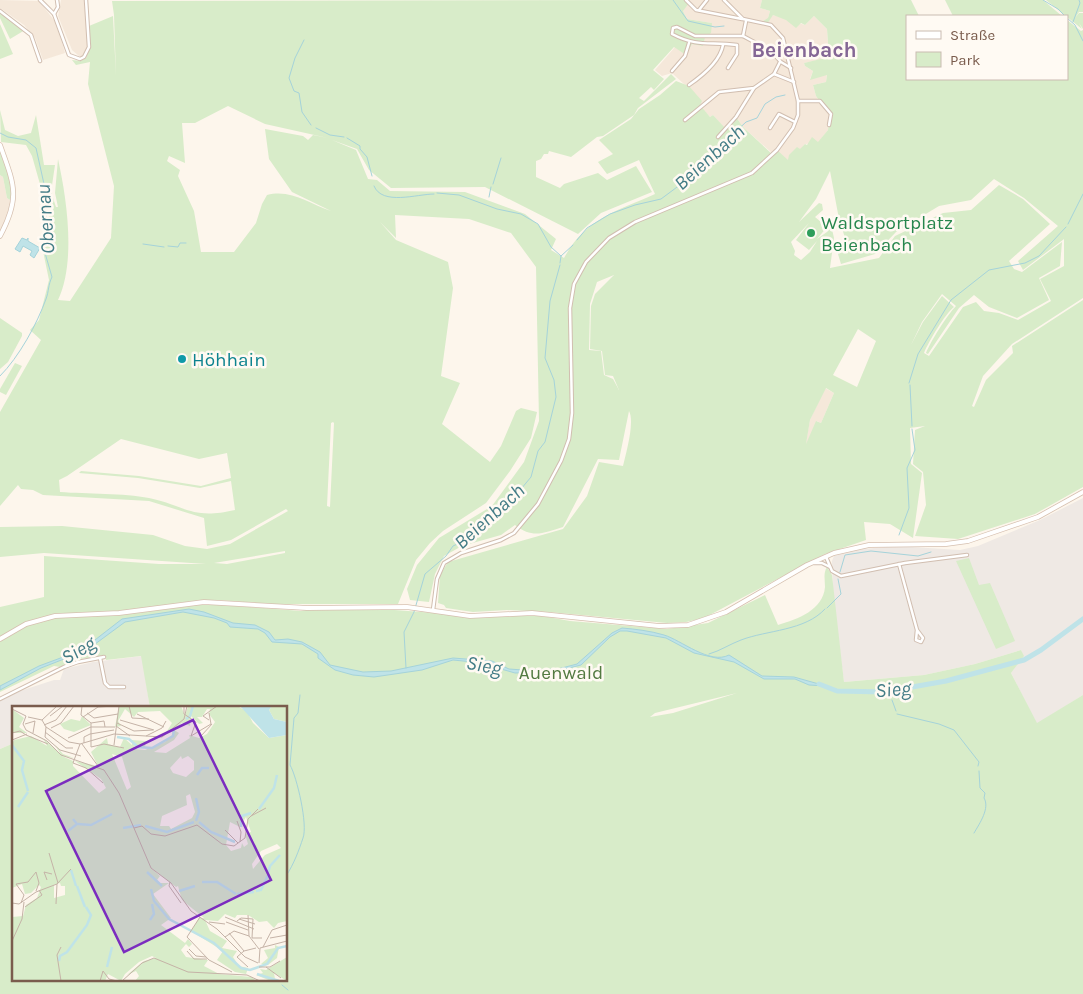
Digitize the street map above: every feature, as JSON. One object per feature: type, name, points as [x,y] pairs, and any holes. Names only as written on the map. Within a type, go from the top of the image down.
[{"type":"main road","points":[[0,145],[12,181],[14,200],[12,214],[0,236]]},
{"type":"main road","points":[[0,639],[26,624],[55,616],[119,613],[190,603],[307,608],[407,607],[470,616],[532,613],[659,626],[688,625],[726,612],[826,556],[869,545],[946,544],[968,541],[1038,517],[1083,493]]},
{"type":"street","points":[[40,0],[54,14],[69,55],[74,58],[82,58],[89,50],[86,0]]},
{"type":"street","points":[[54,14],[58,7],[57,0]]},
{"type":"street","points":[[433,610],[437,579],[444,563],[461,553],[500,540],[514,533],[538,504],[561,461],[569,439],[572,413],[570,308],[574,284],[586,262],[602,244],[624,227],[677,203],[738,180],[755,171],[780,146],[795,122],[798,101],[786,44],[778,30],[767,24],[720,16],[694,9],[686,0]]},
{"type":"street","points":[[699,10],[707,0]]},
{"type":"street","points":[[724,0],[744,20],[743,36]]},
{"type":"street","points":[[0,11],[31,35],[40,61]]},
{"type":"street","points":[[728,68],[737,54],[738,48],[735,44],[723,45],[689,42],[672,34],[673,28],[695,36],[743,36],[771,50],[781,62],[791,68]]},
{"type":"street","points":[[672,71],[685,56],[689,42]]},
{"type":"street","points":[[689,85],[711,65],[723,45]]},
{"type":"street","points":[[718,137],[736,117],[754,88],[774,74],[781,62]]},
{"type":"street","points":[[774,74],[794,82]]},
{"type":"street","points":[[685,120],[719,92],[754,88]]},
{"type":"street","points":[[798,101],[820,101],[831,114],[829,126]]},
{"type":"street","points":[[770,128],[778,114],[795,122]]},
{"type":"street","points":[[826,556],[834,573],[841,576],[899,564],[968,555]]},
{"type":"street","points":[[810,564],[822,563],[830,567]]},
{"type":"street","points":[[899,564],[917,630]]},
{"type":"street","points":[[100,658],[105,683],[109,688],[124,687]]},
{"type":"street","points":[[0,699],[64,667],[78,662],[104,658]]},
{"type":"shaded area","points":[[0,0],[39,1],[57,24],[65,53],[43,60],[35,38],[24,25],[0,8]]},
{"type":"shaded area","points":[[61,0],[87,0],[90,47],[88,54],[84,56],[79,56],[72,50],[58,16]]},
{"type":"shaded area","points":[[686,0],[762,0],[760,8],[770,11],[768,18],[773,15],[805,25],[814,16],[827,29],[829,58],[804,63],[805,66],[813,71],[810,79],[827,74],[826,82],[813,85],[816,96],[830,116],[828,130],[818,143],[805,144],[800,150],[797,148],[789,161],[773,154],[743,127],[736,117],[725,129],[713,115],[710,117],[699,105],[689,86],[685,85],[672,73],[662,76],[655,70],[675,47],[692,44],[705,37],[712,23],[687,19],[683,11]]},
{"type":"shaded area","points":[[0,175],[3,177],[7,198],[13,202],[0,235]]},
{"type":"shaded area","points":[[825,388],[834,393],[821,423],[817,421],[805,447],[810,420]]},
{"type":"shaded area","points":[[1083,498],[1083,695],[1037,724],[1011,673],[1023,656],[1021,650],[975,664],[924,675],[844,682],[833,595],[832,561],[834,556],[863,549],[896,546],[960,550],[978,546],[1040,520]]},
{"type":"shaded area","points":[[142,656],[150,706],[12,706],[12,744],[0,749],[0,701],[20,691],[54,680],[60,680],[64,669],[93,662]]},
{"type":"green space","name":"Auenwald","points":[[686,0],[689,3],[683,11],[687,19],[712,23],[711,33],[705,37],[703,46],[692,44],[686,55],[674,47],[653,70],[664,79],[654,90],[651,87],[639,98],[644,101],[671,74],[676,79],[638,108],[634,115],[603,136],[597,137],[571,157],[549,151],[548,154],[544,154],[541,159],[536,161],[536,177],[560,188],[564,184],[598,173],[607,180],[636,166],[652,192],[601,213],[578,234],[485,187],[391,188],[369,170],[357,149],[332,140],[356,150],[368,179],[377,180],[390,191],[465,192],[525,214],[556,239],[551,250],[564,258],[582,234],[592,225],[614,212],[655,194],[639,160],[607,174],[598,162],[613,154],[599,140],[631,119],[639,109],[660,95],[676,81],[689,86],[702,101],[700,105],[710,117],[713,115],[725,128],[736,117],[743,127],[772,154],[777,150],[788,160],[789,155],[797,147],[800,149],[805,144],[807,145],[812,137],[818,142],[828,130],[830,116],[816,96],[813,85],[826,82],[827,75],[810,80],[813,71],[805,66],[804,63],[829,57],[827,29],[814,16],[805,25],[801,23],[796,28],[786,20],[773,15],[767,24],[760,23],[768,18],[770,11],[760,8],[762,0],[911,0],[918,15],[906,15],[906,80],[1068,80],[1068,21],[1081,31],[1083,30],[1083,298],[1012,344],[983,376],[972,406],[974,407],[986,380],[1013,353],[1012,346],[1083,300],[1083,487],[1035,514],[958,539],[915,536],[926,505],[923,472],[913,464],[915,430],[925,426],[910,428],[911,464],[922,473],[913,538],[890,524],[864,522],[866,540],[825,554],[704,618],[686,622],[667,623],[549,612],[507,610],[473,612],[446,608],[438,603],[440,575],[448,562],[563,529],[587,496],[599,462],[623,466],[631,430],[629,411],[619,460],[598,459],[563,527],[538,534],[527,532],[515,525],[501,535],[462,546],[444,556],[435,574],[429,602],[410,600],[407,589],[417,565],[439,538],[492,506],[524,462],[539,421],[536,267],[511,233],[469,219],[395,215],[396,238],[380,222],[396,240],[448,262],[453,288],[441,376],[460,383],[442,424],[490,462],[501,446],[516,411],[521,408],[537,412],[531,438],[510,471],[486,503],[443,531],[416,560],[398,604],[267,604],[219,600],[177,603],[177,606],[213,604],[301,611],[311,609],[381,609],[489,617],[537,615],[570,621],[667,629],[708,623],[765,595],[778,625],[794,620],[815,608],[823,595],[827,567],[832,575],[844,682],[924,675],[975,664],[1021,650],[1024,656],[1011,673],[1037,723],[1083,695],[1083,994],[0,994],[0,749],[12,744],[12,982],[288,982],[288,706],[150,706],[141,656],[106,660],[105,656],[79,659],[60,667],[54,666],[0,692],[0,607],[44,597],[44,556],[159,564],[206,564],[44,553],[0,557],[0,527],[62,526],[153,535],[185,546],[207,549],[230,544],[288,511],[286,509],[231,540],[207,546],[204,518],[149,501],[43,495],[33,490],[21,489],[18,485],[0,506],[0,412],[41,340],[30,330],[39,320],[49,280],[43,251],[49,216],[32,156],[26,145],[1,142],[0,110],[5,130],[18,136],[31,133],[36,115],[44,165],[55,165],[51,192],[56,207],[58,207],[55,193],[58,159],[67,212],[68,249],[64,285],[58,300],[70,301],[111,238],[114,186],[88,84],[90,62],[76,65],[72,60],[81,61],[86,58],[90,47],[89,26],[113,16],[116,76],[114,15],[112,1]],"holes":[[[228,106],[265,124],[328,138],[313,135],[308,140],[303,136],[265,129],[269,159],[292,192],[331,211],[300,198],[284,194],[267,195],[256,223],[234,252],[201,252],[194,211],[178,176],[180,170],[167,161],[169,156],[185,163],[182,123],[195,123]],[[830,171],[839,219],[846,241],[838,254],[841,264],[875,254],[896,232],[939,206],[971,200],[994,179],[1024,198],[1058,226],[1018,261],[1023,270],[1064,239],[1064,266],[1040,279],[1051,301],[1018,320],[999,313],[984,311],[976,302],[963,307],[929,356],[924,353],[926,348],[942,321],[954,307],[942,296],[923,322],[911,345],[922,322],[942,294],[956,306],[935,335],[926,353],[928,354],[959,308],[974,295],[989,307],[1017,318],[1049,300],[1039,278],[1060,266],[1062,242],[1022,272],[1014,269],[1009,261],[1050,224],[1023,199],[999,185],[971,210],[943,213],[895,236],[879,258],[830,268],[834,238],[831,225],[827,232],[817,239],[827,227],[815,217],[823,210],[822,204],[819,203],[799,222],[816,199]],[[809,223],[796,240],[809,250],[817,241],[810,252],[801,260],[794,255],[795,251],[791,242]],[[614,275],[595,294],[591,306],[590,349],[602,351],[605,375],[613,376],[619,390],[613,379],[604,375],[601,351],[589,350],[590,304],[597,282]],[[858,329],[876,341],[857,387],[833,375]],[[826,388],[834,393],[821,423],[816,421],[806,444],[810,420]],[[331,423],[334,423],[330,507],[327,506]],[[121,439],[199,459],[227,453],[231,478],[201,486],[139,476],[81,471],[79,473],[138,478],[200,488],[231,481],[235,510],[220,513],[198,513],[162,501],[139,496],[60,492],[59,480]],[[285,551],[285,553],[227,564],[214,563]],[[737,693],[673,713],[650,717],[655,713]]]},
{"type":"green space","points":[[945,0],[1043,0],[1061,15],[952,15]]},
{"type":"green space","points":[[1046,0],[1083,0],[1083,12],[1079,12],[1075,18],[1079,13],[1083,13],[1083,29],[1079,23],[1082,29],[1068,18],[1068,15],[1065,15]]},
{"type":"green space","points":[[0,13],[25,30],[10,39],[0,18]]},
{"type":"green space","points":[[0,24],[13,54],[0,59]]},
{"type":"green space","points":[[0,148],[10,175],[13,202],[7,198],[3,177],[0,175]]},
{"type":"green space","points":[[0,318],[22,333],[22,336],[8,362],[0,369]]},
{"type":"green space","points":[[15,363],[22,366],[6,395],[0,392],[0,389]]},
{"type":"green space","points":[[969,558],[979,585],[990,583],[1015,641],[996,649],[956,561]]},
{"type":"water","points":[[22,238],[27,240],[28,238],[28,241],[40,248],[34,258],[30,255],[32,251],[23,246],[20,252],[15,249]]},
{"type":"water","points":[[189,609],[204,612],[233,623],[255,625],[269,632],[275,640],[288,639],[302,642],[320,652],[330,665],[363,672],[391,671],[453,658],[492,661],[509,669],[558,669],[577,664],[612,633],[622,628],[664,635],[713,657],[729,655],[762,676],[794,677],[826,686],[809,685],[795,679],[764,679],[734,662],[694,653],[666,638],[627,631],[620,631],[610,637],[581,665],[553,672],[515,673],[501,669],[493,664],[453,660],[422,670],[374,677],[353,675],[335,670],[318,658],[318,654],[302,644],[272,642],[265,633],[258,629],[230,627],[227,623],[214,618],[183,612],[125,622],[87,650],[41,668],[0,690],[0,686],[39,666],[82,650],[122,619]]},
{"type":"waterway","name":"Beienbach","points":[[673,0],[688,21],[715,27],[724,26]]},
{"type":"waterway","points":[[1043,0],[1064,15]]},
{"type":"waterway","points":[[1073,22],[1080,3],[1079,0]]},
{"type":"waterway","points":[[1068,19],[1075,25],[1083,41]]},
{"type":"waterway","points":[[304,40],[295,58],[289,78],[294,91],[299,93],[302,112],[311,125]]},
{"type":"waterway","name":"Beienbach","points":[[577,240],[587,228],[610,214],[635,205],[661,199],[711,161],[716,150],[746,122],[757,118],[765,104],[776,97],[785,95]]},
{"type":"waterway","points":[[316,128],[330,135],[344,137]]},
{"type":"waterway","name":"Obernau","points":[[0,133],[8,137],[26,140],[36,148],[48,202],[43,246],[52,277],[38,319],[21,350],[0,376]]},
{"type":"waterway","points":[[347,138],[360,146],[360,149],[367,157],[372,176]]},
{"type":"waterway","points":[[493,184],[501,158]]},
{"type":"waterway","points":[[374,186],[384,196],[401,198],[434,194]]},
{"type":"waterway","points":[[489,197],[491,187]]},
{"type":"waterway","points":[[437,193],[459,195],[497,209],[521,214],[538,224],[551,247],[561,256]]},
{"type":"waterway","points":[[1068,224],[1083,194]]},
{"type":"waterway","points":[[909,383],[918,354],[951,300],[989,270],[1025,263],[1039,256],[1066,227]]},
{"type":"waterway","points":[[168,246],[178,247],[180,243],[186,243]]},
{"type":"waterway","points":[[143,244],[164,247]]},
{"type":"waterway","name":"Beienbach","points":[[560,263],[561,256],[573,245]]},
{"type":"waterway","name":"Beienbach","points":[[406,668],[404,632],[414,612],[425,574],[446,556],[453,546],[464,541],[492,512],[511,501],[531,477],[538,451],[545,442],[556,397],[554,380],[545,358],[550,301],[560,265]]},
{"type":"waterway","points":[[910,385],[912,426]]},
{"type":"waterway","points":[[899,535],[909,508],[907,468],[915,450],[912,429]]},
{"type":"waterway","points":[[840,572],[845,555],[871,551],[918,556],[931,552]]},
{"type":"waterway","points":[[827,608],[841,594],[838,579]]},
{"type":"waterway","points":[[709,654],[751,637],[807,622],[825,609]]},
{"type":"waterway","name":"Sieg","points":[[819,684],[837,691],[884,692],[946,681],[1024,660],[1083,619]]},
{"type":"waterway","name":"Sieg","points":[[892,691],[892,696]]},
{"type":"waterway","points":[[288,872],[296,857],[304,832],[301,801],[290,765],[294,718],[298,713],[300,695]]},
{"type":"waterway","points":[[892,700],[896,711]]},
{"type":"waterway","points":[[897,714],[939,724],[954,730],[979,762],[978,766]]},
{"type":"waterway","points":[[974,833],[984,815],[986,806],[985,793],[980,788],[979,771]]},
{"type":"waterway","points":[[282,985],[288,990]]},
{"type":"place","name":"Waldsportplatz Beienbach","points":[[811,233]]},
{"type":"place","name":"Höhhain","points":[[182,359]]},
{"type":"district","name":"Beienbach","points":[[804,50]]}]
